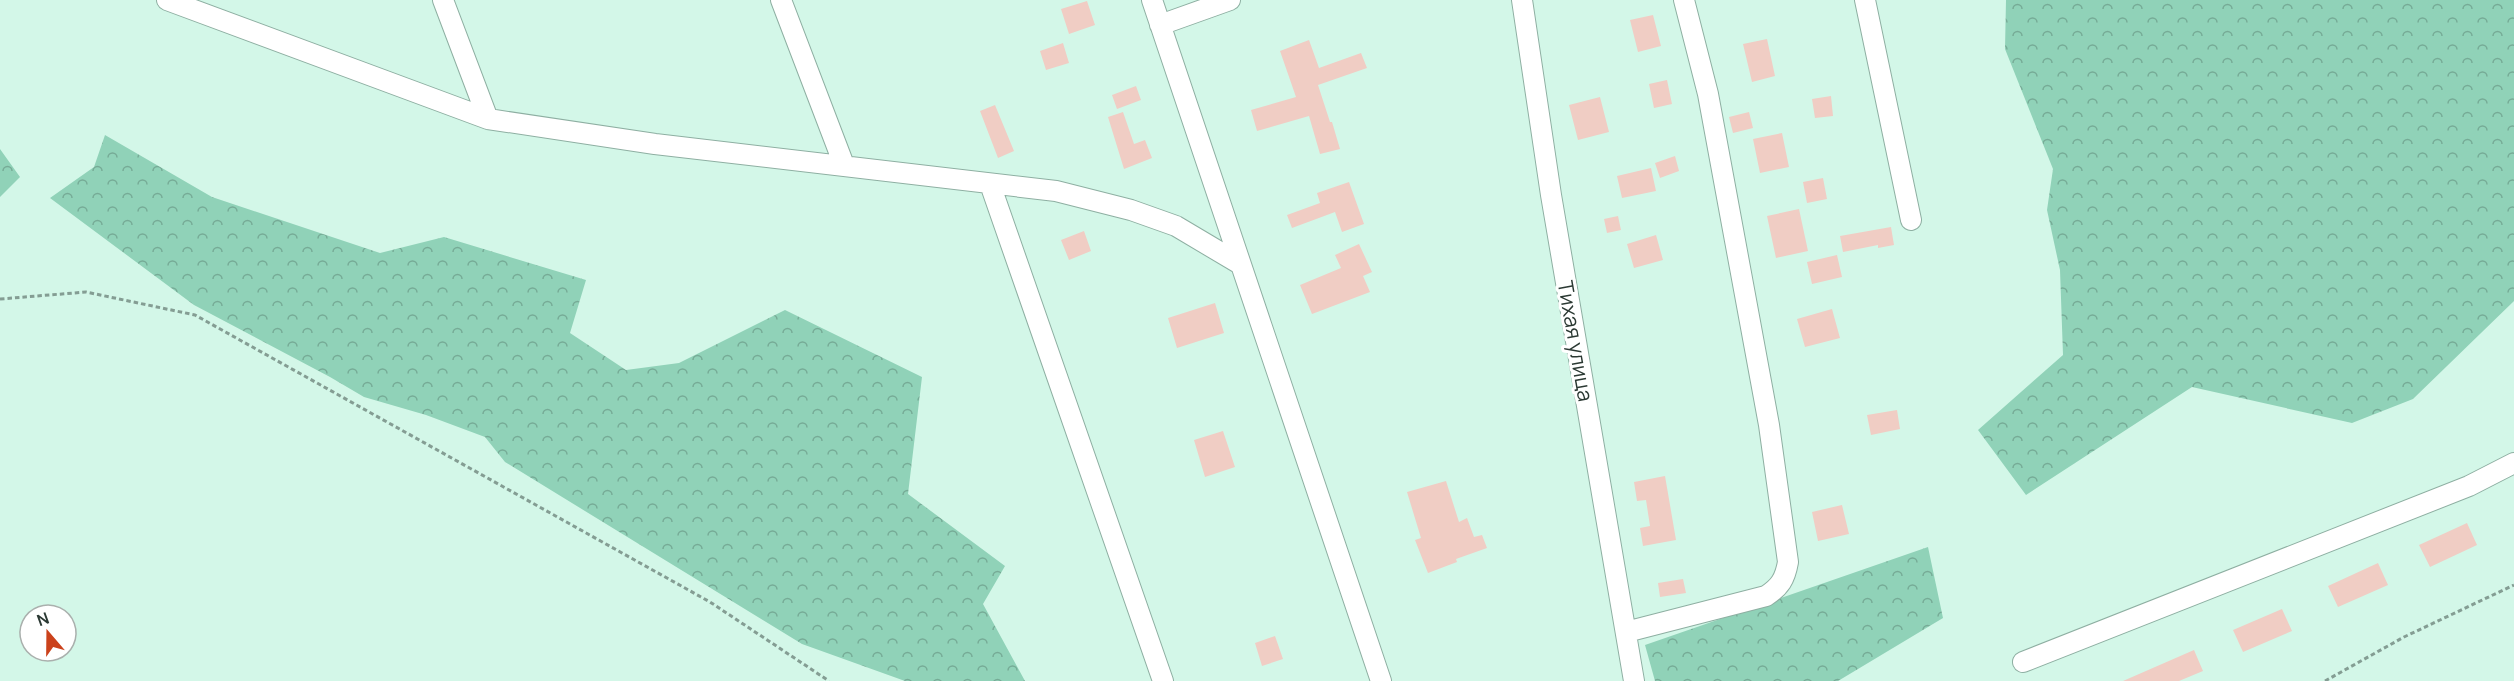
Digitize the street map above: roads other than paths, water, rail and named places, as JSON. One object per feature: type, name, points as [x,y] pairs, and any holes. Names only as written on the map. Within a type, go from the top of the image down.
[{"type":"street","points":[[167,0],[488,119],[656,144],[1056,191],[1131,210],[1176,226],[1240,264]]},
{"type":"street","points":[[443,0],[488,119]]},
{"type":"street","points":[[781,0],[844,165]]},
{"type":"street","points":[[1152,0],[1381,681]]},
{"type":"street","points":[[1160,25],[1230,0]]},
{"type":"street","name":"Тихая улица","points":[[1522,0],[1551,195],[1634,681]]},
{"type":"street","points":[[1626,632],[1766,596],[1782,582],[1788,562],[1769,425],[1708,94],[1684,0]]},
{"type":"street","points":[[1865,0],[1911,220]]},
{"type":"street","points":[[990,184],[1162,681]]},
{"type":"street","points":[[2023,662],[2469,486],[2514,463]]}]
